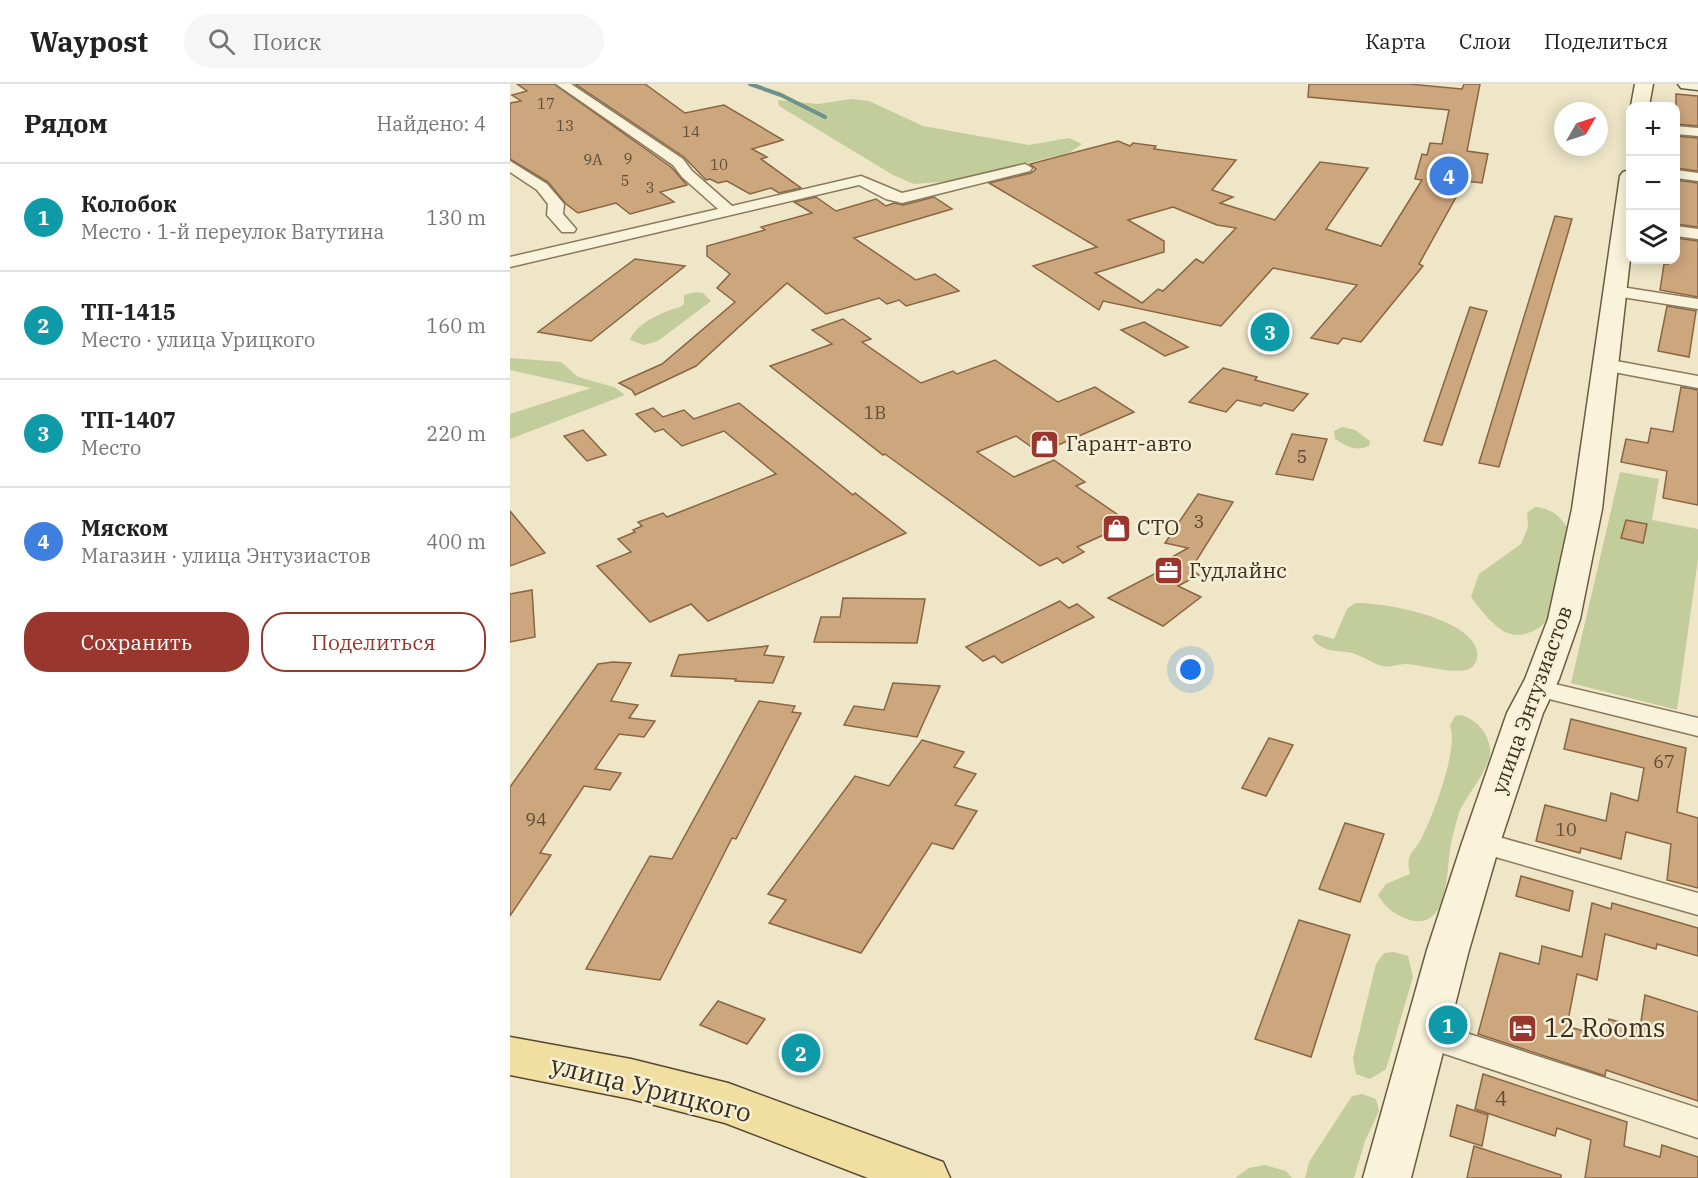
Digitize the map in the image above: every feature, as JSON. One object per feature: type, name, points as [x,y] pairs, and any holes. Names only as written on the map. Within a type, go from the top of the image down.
[{"type":"main road","name":"улица Урицкого","points":[[510,1056],[631,1079],[728,1103],[926,1178]]},
{"type":"street","points":[[562,84],[678,162],[687,174],[729,211]]},
{"type":"street","points":[[1641,102],[1644,84]]},
{"type":"street","points":[[1687,84],[1698,85]]},
{"type":"street","points":[[1680,130],[1698,132]]},
{"type":"street","points":[[510,165],[542,187],[556,204],[555,215],[568,229]]},
{"type":"street","points":[[510,262],[861,180],[891,196],[902,198],[1025,168]]},
{"type":"street","points":[[1680,175],[1698,177]]},
{"type":"street","name":"улица Энтузиастов","points":[[1387,1178],[1448,950],[1525,713],[1538,688],[1564,619],[1585,520],[1614,291],[1626,229]]},
{"type":"street","points":[[1680,232],[1698,234]]},
{"type":"street","points":[[1614,291],[1698,304]]},
{"type":"street","points":[[1605,365],[1698,382]]},
{"type":"street","points":[[1538,688],[1698,727]]},
{"type":"street","points":[[1482,843],[1698,904]]},
{"type":"street","points":[[1426,1035],[1698,1123]]},
{"type":"green space","points":[[851,99],[869,101],[923,126],[1029,145],[1069,138],[1082,144],[1069,153],[952,181],[914,184],[893,175],[779,106],[778,100],[818,104]]},
{"type":"green space","points":[[703,293],[711,301],[658,341],[644,345],[630,340],[644,323],[680,307],[684,304],[684,295]]},
{"type":"green space","points":[[510,358],[561,362],[578,377],[614,387],[625,395],[510,439],[510,414],[591,388],[510,370]]},
{"type":"green space","points":[[1342,427],[1355,430],[1370,441],[1369,446],[1355,448],[1335,439],[1334,431]]},
{"type":"green space","points":[[1620,472],[1659,479],[1652,520],[1698,529],[1698,559],[1677,710],[1571,683]]},
{"type":"green space","points":[[1535,507],[1555,514],[1569,530],[1549,615],[1538,629],[1517,635],[1501,630],[1481,611],[1471,597],[1479,574],[1521,544],[1528,527],[1527,513]]},
{"type":"green space","points":[[1355,603],[1385,605],[1443,621],[1459,629],[1471,639],[1477,651],[1476,661],[1467,670],[1459,671],[1405,664],[1385,666],[1352,653],[1320,646],[1312,637],[1316,634],[1334,639],[1347,609]]},
{"type":"green space","points":[[1462,715],[1472,720],[1484,732],[1489,742],[1490,755],[1483,772],[1459,813],[1451,844],[1444,895],[1439,907],[1433,916],[1423,921],[1410,920],[1391,910],[1378,895],[1386,884],[1410,874],[1409,857],[1422,837],[1444,782],[1451,750],[1450,726],[1455,716]]},
{"type":"green space","points":[[1394,952],[1408,956],[1413,977],[1386,1069],[1370,1079],[1356,1074],[1353,1058],[1376,964],[1384,953]]},
{"type":"green space","points":[[1362,1094],[1376,1099],[1379,1111],[1365,1141],[1354,1178],[1305,1178],[1309,1162],[1352,1096]]},
{"type":"green space","points":[[1265,1165],[1286,1171],[1292,1178],[1235,1178],[1249,1168]]},
{"type":"building","points":[[517,84],[554,84],[671,167],[687,185],[660,192],[674,202],[630,214],[616,203],[578,213],[566,204],[548,182],[510,159],[510,103],[521,101],[512,95],[527,91]]},
{"type":"building","points":[[575,84],[645,84],[685,113],[724,105],[783,140],[752,149],[767,157],[761,159],[801,188],[779,193],[771,188],[750,194],[727,181],[718,183],[710,179],[706,180],[684,157]]},
{"type":"building","points":[[1309,84],[1409,84],[1462,89],[1464,84],[1480,84],[1467,151],[1488,154],[1482,183],[1465,181],[1419,264],[1423,266],[1361,342],[1343,338],[1338,344],[1311,338],[1357,285],[1273,268],[1221,326],[1103,301],[1099,310],[1033,266],[1097,247],[989,183],[1031,173],[1036,169],[1030,164],[1118,141],[1130,146],[1133,143],[1156,146],[1154,149],[1236,160],[1212,190],[1233,197],[1220,203],[1275,220],[1320,162],[1368,168],[1326,229],[1381,246],[1422,180],[1415,179],[1422,154],[1427,155],[1430,143],[1442,144],[1449,110],[1308,97]],"holes":[[[1173,207],[1217,225],[1236,228],[1203,263],[1196,259],[1163,291],[1158,289],[1142,303],[1095,273],[1164,252],[1164,241],[1128,220]]]},
{"type":"building","points":[[1676,94],[1698,96],[1698,126],[1680,124],[1680,102],[1676,102]]},
{"type":"building","points":[[1680,136],[1698,138],[1698,171],[1680,169]]},
{"type":"building","points":[[1680,181],[1698,183],[1698,227],[1680,225]]},
{"type":"building","points":[[816,197],[836,211],[876,199],[886,206],[894,203],[903,205],[934,197],[952,209],[854,238],[916,280],[935,274],[959,291],[906,306],[899,300],[887,304],[879,298],[826,314],[787,283],[696,366],[635,395],[632,390],[619,383],[662,364],[735,302],[717,288],[730,274],[707,256],[707,246],[765,230],[761,227],[812,213],[794,202]]},
{"type":"building","points":[[1555,216],[1572,219],[1499,467],[1479,463]]},
{"type":"building","points":[[1680,239],[1698,241],[1698,297],[1660,290],[1664,264],[1680,264]]},
{"type":"building","points":[[635,259],[685,266],[591,341],[538,332]]},
{"type":"building","points":[[1667,306],[1696,311],[1689,357],[1658,351]]},
{"type":"building","points":[[1470,307],[1487,311],[1442,445],[1424,441]]},
{"type":"building","points":[[843,319],[871,339],[862,342],[921,383],[953,371],[957,374],[995,360],[1058,402],[1095,387],[1134,412],[1040,453],[1016,436],[977,452],[1014,477],[1054,460],[1085,482],[1076,486],[1130,523],[1077,547],[1084,552],[1063,563],[1057,558],[1040,566],[885,454],[883,455],[770,366],[832,344],[812,330]]},
{"type":"building","points":[[1144,322],[1188,347],[1165,356],[1121,330]]},
{"type":"building","points":[[1223,368],[1257,377],[1255,380],[1308,394],[1293,411],[1264,403],[1261,406],[1237,400],[1226,412],[1189,402]]},
{"type":"building","points":[[1681,387],[1698,390],[1698,505],[1663,498],[1667,471],[1621,462],[1626,439],[1648,443],[1651,428],[1673,432]]},
{"type":"building","points":[[739,403],[853,495],[855,493],[906,533],[708,621],[691,604],[650,622],[597,566],[631,552],[618,539],[635,532],[633,530],[642,526],[638,522],[663,513],[667,517],[776,474],[724,431],[682,446],[663,429],[655,432],[636,414],[653,408],[663,417],[684,410],[694,419]]},
{"type":"building","points":[[583,430],[606,455],[587,461],[564,436]]},
{"type":"building","points":[[1292,434],[1327,439],[1313,480],[1276,474]]},
{"type":"building","points":[[1198,494],[1233,502],[1191,569],[1199,575],[1178,586],[1201,597],[1163,626],[1108,598],[1162,570],[1156,566],[1188,548],[1165,543]]},
{"type":"building","points":[[510,511],[545,553],[510,566]]},
{"type":"building","points":[[1626,520],[1647,524],[1643,543],[1621,538]]},
{"type":"building","points":[[532,590],[535,637],[510,642],[510,594]]},
{"type":"building","points":[[843,598],[925,599],[917,643],[814,642],[821,617],[840,617]]},
{"type":"building","points":[[1060,601],[1069,608],[1077,604],[1094,617],[1002,663],[994,656],[983,661],[966,647]]},
{"type":"building","points":[[768,646],[764,655],[784,657],[773,683],[671,676],[679,655]]},
{"type":"building","points":[[631,663],[611,701],[638,705],[629,718],[655,721],[644,737],[619,734],[595,769],[621,773],[610,790],[584,786],[540,853],[551,855],[510,916],[510,787],[598,664]]},
{"type":"building","points":[[893,683],[940,686],[917,737],[844,725],[854,706],[884,710]]},
{"type":"building","points":[[759,701],[795,706],[792,712],[801,713],[736,839],[732,838],[660,980],[586,969],[650,856],[672,859]]},
{"type":"building","points":[[1571,719],[1686,748],[1677,812],[1698,818],[1698,888],[1667,880],[1671,844],[1626,832],[1621,859],[1581,848],[1580,853],[1536,841],[1545,805],[1606,821],[1611,793],[1638,801],[1644,768],[1564,749]]},
{"type":"building","points":[[1269,738],[1293,745],[1266,796],[1242,788]]},
{"type":"building","points":[[922,740],[964,752],[954,767],[976,774],[955,805],[977,811],[953,849],[932,843],[861,953],[769,923],[786,900],[768,894],[855,776],[889,786]]},
{"type":"building","points":[[1345,823],[1384,834],[1360,902],[1319,889]]},
{"type":"building","points":[[1521,876],[1573,891],[1569,911],[1516,896]]},
{"type":"building","points":[[1592,903],[1611,909],[1612,903],[1698,928],[1698,956],[1657,944],[1656,949],[1605,934],[1597,980],[1577,974],[1567,1026],[1606,1038],[1609,1019],[1640,1028],[1645,995],[1698,1012],[1698,1101],[1606,1070],[1605,1076],[1478,1034],[1500,953],[1539,964],[1542,946],[1582,957]]},
{"type":"building","points":[[1299,920],[1350,935],[1311,1057],[1255,1039]]},
{"type":"building","points":[[718,1001],[765,1019],[747,1044],[700,1025]]},
{"type":"building","points":[[794,1038],[821,1048],[807,1068],[780,1057]]},
{"type":"building","points":[[1483,1074],[1627,1122],[1624,1146],[1660,1157],[1662,1145],[1698,1157],[1698,1178],[1585,1178],[1591,1140],[1557,1128],[1555,1136],[1475,1109]]},
{"type":"building","points":[[1457,1105],[1488,1115],[1482,1146],[1450,1136]]},
{"type":"building","points":[[1474,1146],[1561,1175],[1561,1178],[1467,1178]]},
{"type":"waterway","points":[[750,84],[781,95],[825,117]]},
{"type":"place","name":"Мяском","points":[[1449,176]]},
{"type":"place","name":"ТП-1407","points":[[1270,332]]},
{"type":"place","name":"Гарант-авто","points":[[1045,444]]},
{"type":"place","name":"СТО","points":[[1116,528]]},
{"type":"place","name":"Гудлайнс","points":[[1168,571]]},
{"type":"place","name":"Колобок","points":[[1448,1025]]},
{"type":"place","name":"12 Rooms","points":[[1523,1028]]},
{"type":"place","name":"ТП-1415","points":[[801,1053]]}]
